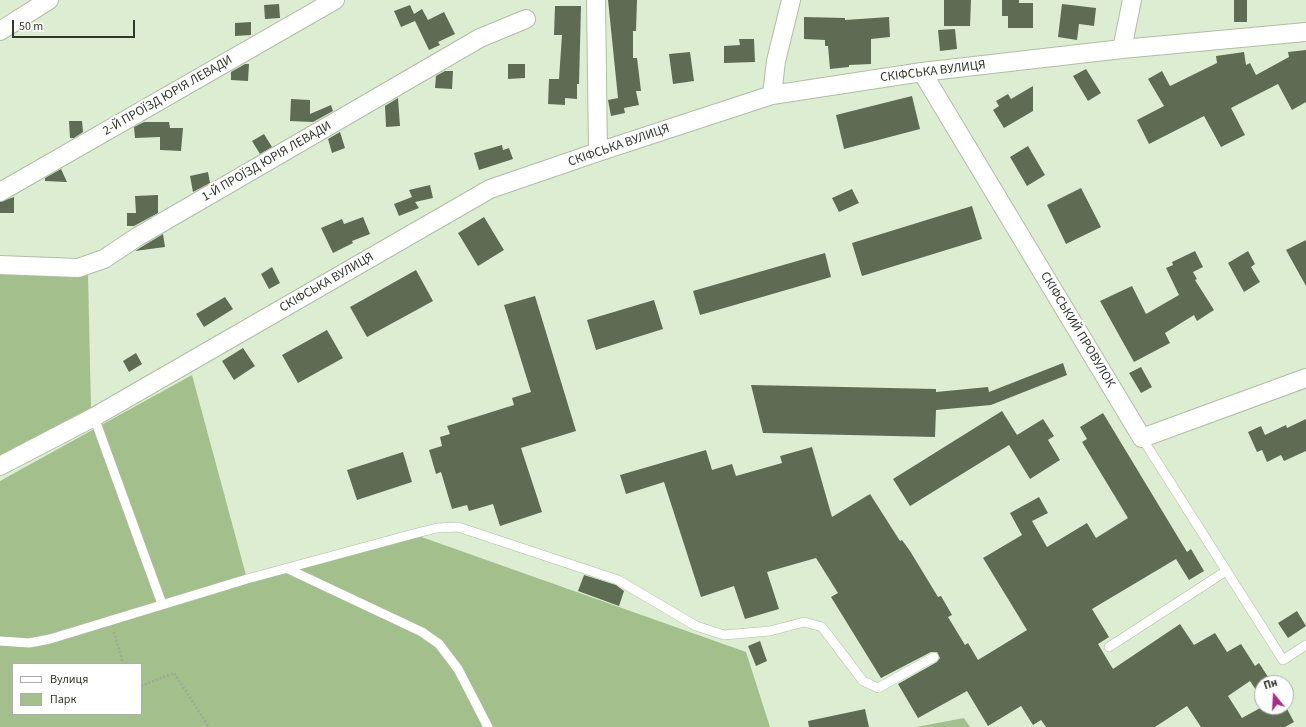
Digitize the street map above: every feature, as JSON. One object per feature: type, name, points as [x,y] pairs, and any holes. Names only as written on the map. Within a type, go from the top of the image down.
[{"type":"street","points":[[0,31],[49,0]]},
{"type":"street","name":"2-Й ПРОЇЗД ЮРІЯ ЛЕВАДИ","points":[[0,192],[335,0]]},
{"type":"street","points":[[596,0],[598,152]]},
{"type":"street","points":[[772,95],[776,61],[791,0]]},
{"type":"street","points":[[1122,49],[1132,0]]},
{"type":"street","name":"1-Й ПРОЇЗД ЮРІЯ ЛЕВАДИ","points":[[0,265],[78,268],[104,259],[137,237],[480,38],[526,19]]},
{"type":"street","name":"СКІФСЬКА ВУЛИЦЯ","points":[[0,466],[94,417],[490,189],[598,152],[772,95],[922,72],[1122,49],[1306,32]]},
{"type":"street","name":"СКІФСЬКИЙ ПРОВУЛОК","points":[[922,72],[1142,438]]},
{"type":"street","points":[[1142,438],[1306,378]]},
{"type":"lane","points":[[94,417],[162,604]]},
{"type":"lane","points":[[1142,438],[1283,660],[1306,645]]},
{"type":"lane","points":[[0,641],[28,643],[50,639],[162,604],[286,568],[437,528],[458,527],[618,580],[696,626],[724,635],[770,630],[804,622],[822,627],[863,681],[878,688],[934,657]]},
{"type":"lane","points":[[286,568],[422,632],[439,644],[458,669],[488,727]]},
{"type":"lane","points":[[1109,647],[1226,571]]},
{"type":"path","points":[[110,620],[122,663]]},
{"type":"path","points":[[142,686],[174,673],[209,727]]},
{"type":"green space","points":[[0,273],[88,275],[91,408],[0,457]]},
{"type":"green space","points":[[192,375],[247,579],[413,534],[746,652],[770,727],[0,727],[0,481]]},
{"type":"green space","points":[[964,718],[970,727],[916,727]]},
{"type":"building","points":[[608,0],[637,0],[636,31],[633,31],[633,58],[637,58],[641,91],[636,91],[639,105],[624,108],[625,113],[611,116],[608,100],[618,98]]},
{"type":"building","points":[[944,0],[971,0],[970,26],[944,26]]},
{"type":"building","points":[[1002,0],[1019,0],[1019,3],[1033,3],[1033,28],[1008,28],[1008,16],[1002,16]]},
{"type":"building","points":[[1234,0],[1247,0],[1247,22],[1234,22]]},
{"type":"building","points":[[279,4],[280,18],[265,19],[264,5]]},
{"type":"building","points":[[1062,4],[1096,8],[1094,26],[1079,24],[1077,40],[1058,37]]},
{"type":"building","points":[[410,5],[414,14],[422,9],[428,20],[444,12],[455,34],[438,42],[440,45],[429,50],[415,21],[401,27],[394,11]]},
{"type":"building","points":[[555,6],[581,6],[579,84],[577,84],[577,99],[565,98],[565,105],[548,104],[549,79],[559,79],[562,35],[554,35]]},
{"type":"building","points":[[804,17],[845,18],[845,20],[889,17],[890,37],[871,39],[871,64],[849,65],[849,67],[830,69],[828,46],[825,46],[825,40],[804,39]]},
{"type":"building","points":[[251,22],[251,35],[235,36],[235,23]]},
{"type":"building","points":[[955,29],[957,49],[940,51],[938,30]]},
{"type":"building","points":[[739,39],[754,39],[755,62],[724,63],[724,46],[740,45]]},
{"type":"building","points":[[1306,50],[1306,102],[1292,110],[1278,84],[1231,108],[1245,135],[1221,147],[1204,116],[1149,144],[1137,120],[1164,106],[1148,79],[1162,71],[1170,86],[1217,63],[1216,56],[1244,52],[1246,65],[1250,63],[1256,75],[1289,57],[1288,52]]},
{"type":"building","points":[[690,52],[694,81],[673,84],[669,54]]},
{"type":"building","points":[[245,64],[249,64],[248,81],[231,80],[231,72]]},
{"type":"building","points":[[508,64],[525,64],[525,78],[508,79]]},
{"type":"building","points":[[1086,69],[1101,93],[1088,101],[1073,76]]},
{"type":"building","points":[[445,71],[453,71],[452,89],[435,88],[436,76]]},
{"type":"building","points":[[1033,86],[1033,111],[1004,128],[993,110],[999,106],[996,101],[1008,94],[1011,99]]},
{"type":"building","points":[[912,96],[920,129],[844,149],[836,115]]},
{"type":"building","points":[[398,98],[400,126],[386,127],[385,106]]},
{"type":"building","points":[[291,99],[310,100],[310,114],[331,105],[333,111],[313,122],[290,121]]},
{"type":"building","points":[[69,121],[82,121],[83,132],[74,138],[70,138]]},
{"type":"building","points":[[144,122],[169,122],[170,128],[183,128],[181,151],[160,150],[160,137],[135,138],[134,127]]},
{"type":"building","points":[[340,132],[345,148],[332,153],[328,139]]},
{"type":"building","points":[[264,134],[272,147],[260,154],[252,141]]},
{"type":"building","points":[[502,145],[503,150],[509,148],[513,159],[479,170],[474,153]]},
{"type":"building","points":[[1028,146],[1045,175],[1027,186],[1010,157]]},
{"type":"building","points":[[61,169],[67,182],[45,181],[45,178]]},
{"type":"building","points":[[208,172],[210,183],[193,192],[190,176]]},
{"type":"building","points":[[430,185],[433,198],[415,202],[419,208],[399,216],[394,204],[412,197],[409,190]]},
{"type":"building","points":[[1081,188],[1101,227],[1066,244],[1047,205]]},
{"type":"building","points":[[852,189],[859,203],[839,212],[832,198]]},
{"type":"building","points":[[158,195],[158,213],[134,226],[127,226],[127,213],[136,213],[135,196]]},
{"type":"building","points":[[14,197],[14,213],[0,213],[0,202]]},
{"type":"building","points":[[972,206],[982,239],[862,276],[852,243]]},
{"type":"building","points":[[363,217],[370,234],[352,241],[353,243],[333,253],[321,228],[342,219],[344,224]]},
{"type":"building","points":[[484,217],[504,250],[478,266],[458,233]]},
{"type":"building","points":[[163,234],[165,247],[135,251],[143,246]]},
{"type":"building","points":[[1306,240],[1306,286],[1286,250]]},
{"type":"building","points":[[1195,251],[1203,267],[1193,272],[1197,279],[1195,280],[1214,310],[1197,321],[1194,315],[1165,333],[1170,343],[1134,362],[1100,301],[1132,286],[1146,314],[1179,295],[1166,268],[1173,265],[1172,262]]},
{"type":"building","points":[[1248,251],[1255,264],[1251,267],[1260,282],[1244,292],[1228,263]]},
{"type":"building","points":[[825,253],[831,277],[700,315],[693,291]]},
{"type":"building","points":[[272,267],[280,283],[269,289],[261,274]]},
{"type":"building","points":[[416,270],[433,301],[367,337],[350,307]]},
{"type":"building","points":[[535,296],[576,431],[521,448],[542,512],[500,526],[493,504],[469,511],[467,505],[452,509],[441,472],[436,474],[429,450],[442,446],[440,437],[450,434],[447,426],[514,405],[512,398],[531,392],[504,305]]},
{"type":"building","points":[[225,297],[233,309],[204,327],[196,314]]},
{"type":"building","points":[[654,300],[663,329],[596,350],[587,320]]},
{"type":"building","points":[[327,330],[343,358],[298,383],[282,355]]},
{"type":"building","points":[[243,348],[255,366],[234,380],[222,361]]},
{"type":"building","points":[[136,353],[142,364],[129,372],[123,361]]},
{"type":"building","points":[[1063,363],[1067,375],[991,405],[936,410],[935,437],[763,433],[751,385],[936,389],[936,392],[988,387],[989,392]]},
{"type":"building","points":[[1141,367],[1152,387],[1141,393],[1129,373]]},
{"type":"building","points":[[1002,411],[1017,435],[1043,419],[1054,436],[1048,440],[1060,460],[1030,479],[1009,445],[910,506],[893,479]]},
{"type":"building","points":[[1103,413],[1187,552],[1191,549],[1204,571],[1189,580],[1176,559],[1092,609],[1109,637],[1098,644],[1113,669],[1180,624],[1194,645],[1215,633],[1227,652],[1241,644],[1255,666],[1259,663],[1267,675],[1254,675],[1254,687],[1250,681],[1228,696],[1242,718],[1254,711],[1254,715],[1290,715],[1294,722],[1285,727],[1201,727],[1187,706],[1155,727],[1046,727],[1041,720],[1033,725],[1021,706],[988,726],[967,691],[918,718],[898,684],[937,662],[940,658],[937,652],[931,652],[881,678],[831,597],[838,593],[816,558],[767,572],[779,609],[745,619],[734,586],[701,597],[664,482],[626,494],[620,475],[706,450],[712,470],[732,464],[736,476],[782,463],[780,456],[812,447],[832,517],[870,494],[900,541],[902,540],[910,551],[938,597],[941,596],[952,615],[948,617],[965,645],[968,643],[978,660],[1027,630],[983,558],[1022,535],[1010,513],[1039,497],[1048,513],[1032,521],[1047,547],[1087,523],[1096,538],[1128,518],[1082,442],[1087,439],[1080,427]]},
{"type":"building","points":[[1306,419],[1306,451],[1284,461],[1281,455],[1267,462],[1262,450],[1257,452],[1248,432],[1261,426],[1265,435],[1286,425],[1287,428]]},
{"type":"building","points":[[403,452],[412,482],[357,500],[347,470]]},
{"type":"building","points":[[584,575],[616,585],[624,591],[619,606],[578,591]]},
{"type":"building","points":[[1297,611],[1306,626],[1288,638],[1278,623]]},
{"type":"building","points":[[760,641],[767,661],[756,666],[748,646]]},
{"type":"building","points":[[865,709],[869,727],[809,727],[808,721]]}]
